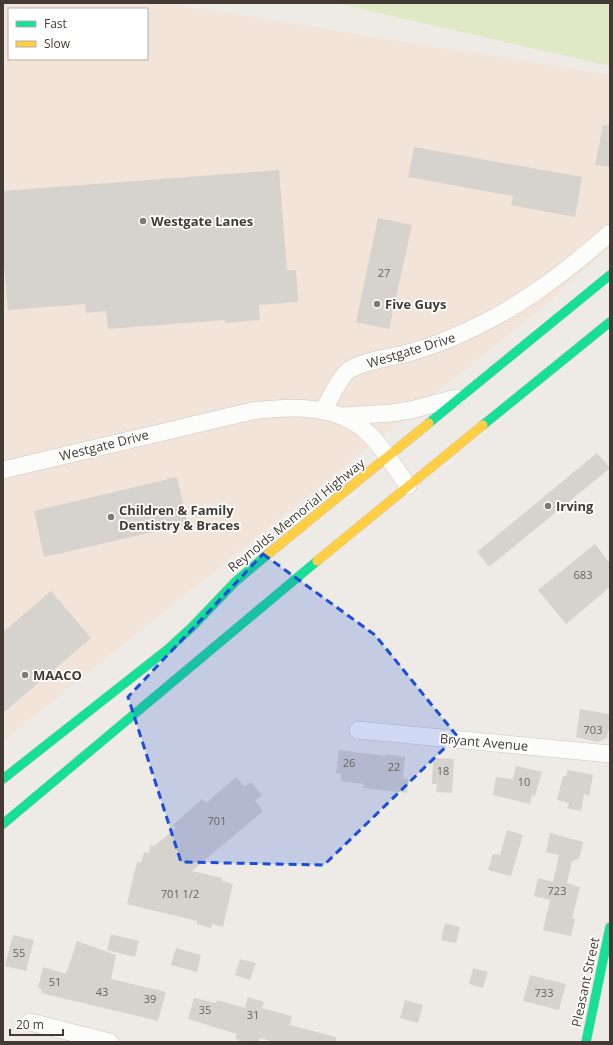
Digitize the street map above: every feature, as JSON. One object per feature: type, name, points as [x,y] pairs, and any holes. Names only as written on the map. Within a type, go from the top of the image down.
[{"type":"main road","name":"Reynolds Memorial Highway","points":[[3,779],[168,649],[244,574],[610,276]]},
{"type":"main road","points":[[3,824],[161,690],[408,486],[610,322]]},
{"type":"main road","name":"Pleasant Street","points":[[586,1042],[603,991],[610,927]]},
{"type":"street","name":"Westgate Drive","points":[[323,411],[343,378],[350,370],[369,362],[430,346],[484,324],[503,314],[539,290],[610,233]]},
{"type":"street","points":[[343,416],[392,413],[411,410],[463,395]]},
{"type":"street","name":"Westgate Drive","points":[[3,470],[252,411],[294,408],[323,411],[343,416],[354,422],[370,435],[408,486]]},
{"type":"street","name":"Bryant Avenue","points":[[358,730],[610,754]]},
{"type":"street","points":[[30,1022],[110,1042]]},
{"type":"highlighted area","points":[[263,554],[375,635],[457,736],[324,865],[181,862],[128,697]]},
{"type":"shaded area","points":[[3,3],[165,3],[610,75],[610,247],[550,301],[3,741]]},
{"type":"green space","points":[[335,3],[610,3],[610,66]]},
{"type":"building","points":[[603,125],[610,126],[610,167],[595,165]]},
{"type":"building","points":[[414,147],[582,177],[575,217],[511,205],[513,196],[408,177]]},
{"type":"building","name":"Westgate Lanes","points":[[279,170],[287,270],[296,270],[298,302],[259,305],[260,320],[225,323],[225,320],[108,329],[106,311],[86,313],[85,304],[8,310],[3,252],[3,191]]},
{"type":"building","points":[[378,218],[412,225],[389,329],[356,322]]},
{"type":"building","name":"Irving","points":[[597,453],[610,468],[489,567],[477,552]]},
{"type":"building","name":"Children & Family Dentistry & Braces","points":[[177,477],[188,524],[44,557],[34,511]]},
{"type":"building","points":[[595,544],[610,563],[610,587],[566,624],[538,590]]},
{"type":"building","name":"MAACO","points":[[51,591],[91,638],[3,713],[3,632]]},
{"type":"building","points":[[580,709],[610,714],[607,738],[598,742],[576,737]]},
{"type":"building","points":[[339,750],[405,757],[403,778],[408,779],[407,793],[363,788],[364,784],[341,781],[341,774],[336,773]]},
{"type":"building","points":[[433,758],[454,759],[452,793],[436,792],[437,784],[432,784]]},
{"type":"building","points":[[516,766],[542,772],[535,796],[532,795],[530,804],[493,795],[496,777],[513,779]]},
{"type":"building","points":[[568,770],[593,775],[589,796],[584,794],[581,811],[567,808],[569,803],[557,800],[563,776],[566,776]]},
{"type":"building","points":[[236,777],[245,787],[251,782],[262,795],[255,801],[263,811],[192,871],[222,878],[222,881],[233,884],[223,927],[212,924],[211,928],[196,924],[197,921],[127,904],[137,862],[141,863],[144,852],[149,853],[150,845],[154,846],[176,828],[173,825],[202,799],[206,803]]},
{"type":"building","points":[[507,830],[523,835],[511,876],[488,870],[493,854],[500,855]]},
{"type":"building","points":[[550,833],[583,842],[579,859],[572,861],[567,883],[580,887],[572,918],[575,919],[571,936],[543,930],[550,900],[534,896],[538,878],[553,882],[559,855],[546,852]]},
{"type":"building","points":[[445,923],[460,927],[456,943],[441,940]]},
{"type":"building","points":[[111,934],[139,941],[135,957],[107,950]]},
{"type":"building","points":[[13,935],[34,940],[26,971],[5,966]]},
{"type":"building","points":[[77,941],[116,955],[111,979],[166,992],[158,1021],[41,993],[42,989],[38,988],[43,967],[66,974]]},
{"type":"building","points":[[176,948],[201,955],[197,972],[171,965]]},
{"type":"building","points":[[240,959],[256,963],[250,980],[235,975]]},
{"type":"building","points":[[473,968],[488,972],[483,988],[469,984]]},
{"type":"building","points":[[530,975],[566,984],[559,1010],[523,1001]]},
{"type":"building","points":[[248,997],[264,1002],[262,1008],[292,1016],[290,1025],[336,1037],[336,1042],[275,1042],[260,1038],[259,1042],[244,1042],[235,1039],[237,1034],[188,1019],[194,998],[216,1003],[217,1000],[245,1008]]},
{"type":"building","points":[[405,1000],[423,1005],[418,1023],[400,1018]]},
{"type":"traffic: fast","points":[[429,423],[610,275]]},
{"type":"traffic: fast","points":[[483,425],[610,322]]},
{"type":"traffic: fast","points":[[3,779],[168,649],[192,627],[235,582],[268,554]]},
{"type":"traffic: fast","points":[[3,824],[317,561]]},
{"type":"traffic: fast","points":[[586,1042],[610,927]]},
{"type":"traffic: slow","points":[[268,554],[429,423]]},
{"type":"traffic: slow","points":[[317,561],[483,425]]},
{"type":"place","name":"Westgate Lanes","points":[[143,221]]},
{"type":"place","name":"Five Guys","points":[[377,304]]},
{"type":"place","name":"Irving","points":[[548,506]]},
{"type":"place","name":"Children & Family Dentistry & Braces","points":[[111,517]]},
{"type":"place","name":"MAACO","points":[[25,675]]}]
